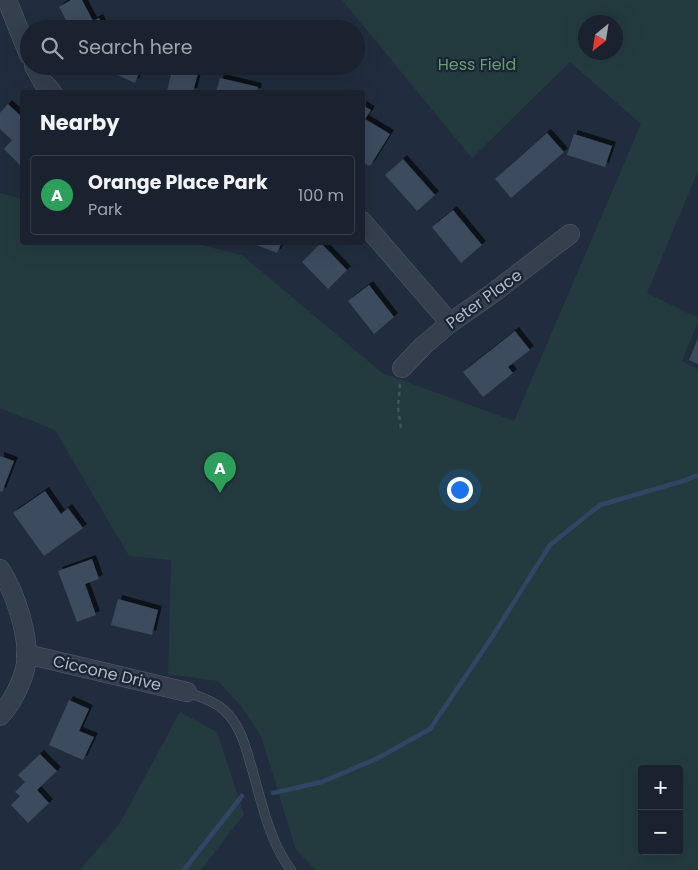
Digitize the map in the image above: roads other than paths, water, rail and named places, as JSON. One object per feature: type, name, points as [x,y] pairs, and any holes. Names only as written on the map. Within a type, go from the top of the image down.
[{"type":"street","points":[[7,0],[20,32]]},
{"type":"street","points":[[39,75],[50,90]]},
{"type":"street","points":[[365,224],[450,323]]},
{"type":"street","name":"Peter Place","points":[[402,368],[423,346],[450,323],[493,293],[570,234]]},
{"type":"street","points":[[0,569],[17,603],[23,628],[26,654],[25,668],[10,703],[0,716]]},
{"type":"street","name":"Ciccone Drive","points":[[26,654],[187,692]]},
{"type":"lane","points":[[187,692],[209,700],[224,710],[236,723],[274,840],[283,860],[292,870]]},
{"type":"waterway","points":[[273,793],[322,782],[378,758],[430,729],[492,637],[550,545],[600,505],[698,475]]},
{"type":"waterway","points":[[184,870],[242,796]]},
{"type":"place","name":"Orange Place Park","points":[[220,493]]},
{"type":"park label","name":"Hess Field","points":[[477,64]]}]
